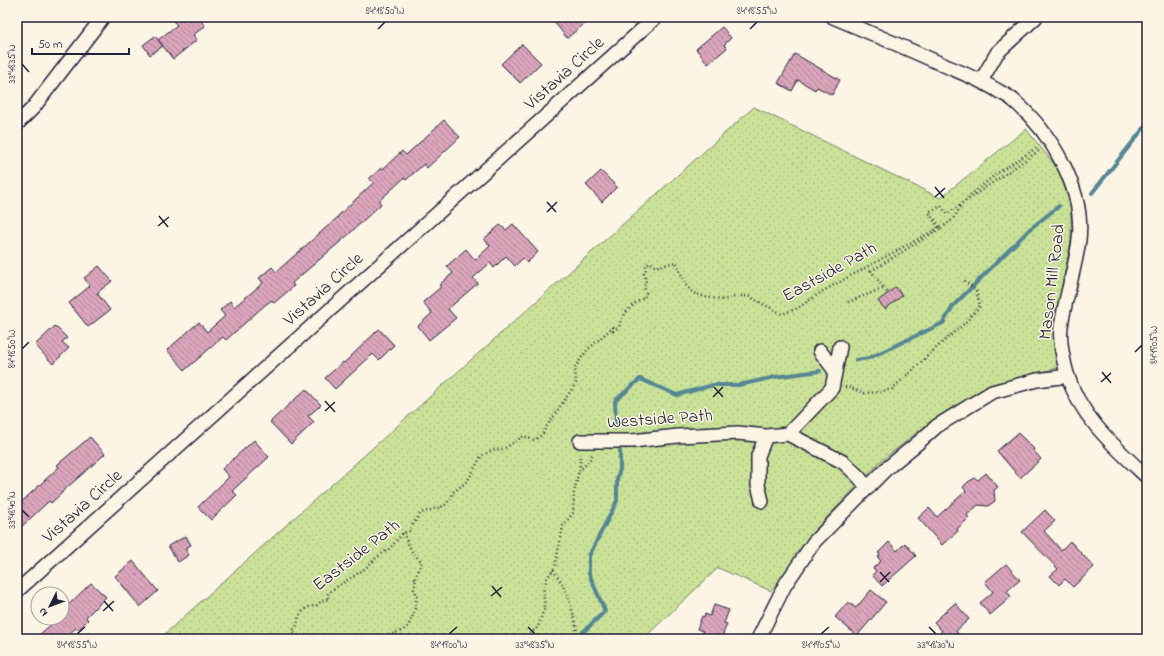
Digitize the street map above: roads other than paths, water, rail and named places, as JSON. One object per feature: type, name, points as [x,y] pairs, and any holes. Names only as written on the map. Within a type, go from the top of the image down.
[{"type":"street","points":[[17,124],[33,108],[103,17]]},
{"type":"street","name":"Vistavia Circle","points":[[17,591],[656,17]]},
{"type":"street","name":"Mason Mill Road","points":[[833,17],[981,81],[1012,99],[1040,126],[1065,168],[1076,199],[1079,222],[1079,240],[1061,328],[1062,351],[1068,376],[1077,398],[1093,423],[1104,436],[1147,477]]},
{"type":"street","points":[[981,81],[997,53],[1036,17]]},
{"type":"street","points":[[840,347],[832,388],[788,434],[843,462],[868,488]]},
{"type":"street","points":[[820,351],[835,370]]},
{"type":"street","points":[[758,639],[785,585],[814,542],[886,469],[937,426],[992,392],[1037,380],[1068,376]]},
{"type":"street","name":"Westside Path","points":[[580,441],[632,441],[678,436],[738,433],[766,436],[788,434]]},
{"type":"street","points":[[762,501],[758,485],[758,456],[766,436]]},
{"type":"waterway","points":[[1092,193],[1147,124]]},
{"type":"waterway","points":[[856,360],[869,358],[943,323],[953,306],[1030,229],[1059,206]]},
{"type":"waterway","points":[[616,428],[615,401],[640,379],[677,395],[713,385],[739,385],[775,377],[820,371]]},
{"type":"waterway","points":[[576,639],[605,611],[589,574],[589,556],[617,501],[617,479],[620,469],[620,451]]}]
